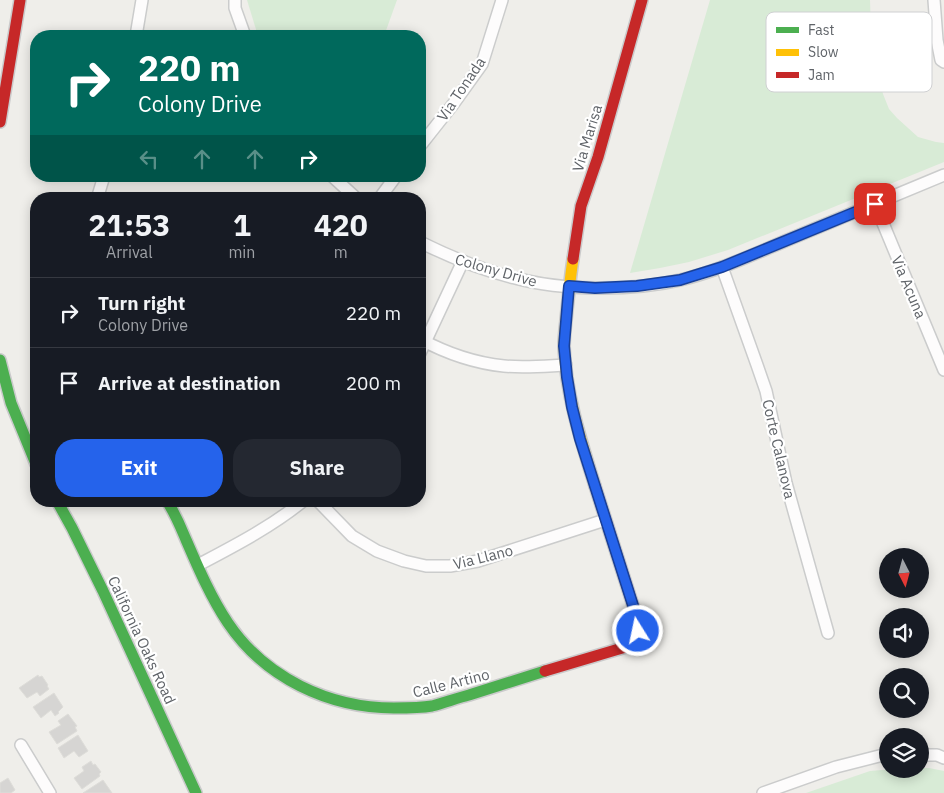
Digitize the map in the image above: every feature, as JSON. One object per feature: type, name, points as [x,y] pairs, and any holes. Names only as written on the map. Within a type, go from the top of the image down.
[{"type":"street","points":[[0,122],[20,0]]},
{"type":"street","points":[[137,30],[142,0]]},
{"type":"street","points":[[235,0],[235,8],[243,30]]},
{"type":"street","name":"Via Tonada","points":[[426,138],[482,64],[502,0]]},
{"type":"street","name":"Via Marisa","points":[[629,646],[635,639],[638,631],[637,618],[578,431],[572,407],[564,346],[569,286],[581,206],[598,157],[642,0]]},
{"type":"street","points":[[934,0],[941,60],[944,62]]},
{"type":"street","name":"Colony Drive","points":[[426,245],[463,262],[516,279],[595,288],[637,286],[680,280],[722,267],[944,175]]},
{"type":"street","points":[[339,182],[349,192]]},
{"type":"street","name":"Via Acuna","points":[[875,204],[944,370]]},
{"type":"street","points":[[426,334],[463,262]]},
{"type":"street","name":"Corte Calanova","points":[[722,267],[766,391],[786,483],[828,633]]},
{"type":"street","points":[[426,342],[439,349],[486,364],[527,367],[566,365]]},
{"type":"street","points":[[0,360],[11,403],[30,450]]},
{"type":"street","name":"California Oaks Road","points":[[60,507],[103,591],[196,793]]},
{"type":"street","name":"Calle Artino","points":[[170,507],[222,613],[241,640],[268,665],[297,684],[323,697],[348,704],[375,708],[407,709],[431,706],[629,646]]},
{"type":"street","points":[[198,565],[245,540],[296,507]]},
{"type":"street","name":"Via Llano","points":[[324,507],[352,536],[376,551],[404,561],[426,566],[450,566],[478,561],[605,520]]},
{"type":"street","points":[[21,745],[50,793]]},
{"type":"street","points":[[929,755],[937,755],[944,758]]},
{"type":"street","points":[[763,793],[836,767],[879,756]]},
{"type":"green space","points":[[247,0],[397,0],[386,30],[256,30]]},
{"type":"green space","points":[[710,0],[870,0],[870,12],[766,12],[766,92],[882,92],[889,109],[918,137],[944,143],[944,162],[728,250],[689,262],[630,273]]},
{"type":"green space","points":[[929,768],[944,771],[944,793],[806,793],[870,771],[879,770],[879,778],[929,778]]},
{"type":"building","points":[[38,675],[39,677],[42,676],[49,689],[40,696],[37,692],[27,698],[19,688]]},
{"type":"building","points":[[54,693],[63,707],[55,716],[51,710],[41,718],[33,707]]},
{"type":"building","points":[[68,714],[77,726],[75,727],[77,731],[57,744],[49,732],[61,725],[58,721]]},
{"type":"building","points":[[78,735],[88,751],[79,757],[74,751],[64,758],[58,748]]},
{"type":"building","points":[[91,761],[101,772],[100,776],[82,789],[74,778],[84,771],[82,767]]},
{"type":"building","points":[[8,778],[15,790],[11,793],[0,793],[0,783]]},
{"type":"building","points":[[103,780],[112,793],[83,793]]},
{"type":"traffic: fast","points":[[0,360],[11,403],[30,449]]},
{"type":"traffic: fast","points":[[60,507],[103,591],[196,793]]},
{"type":"traffic: fast","points":[[171,507],[199,569],[228,623],[260,659],[300,686],[323,696],[370,707],[418,708],[437,705],[545,671]]},
{"type":"traffic: slow","points":[[573,259],[564,337],[565,365],[575,418],[595,486]]},
{"type":"traffic: jam","points":[[0,122],[20,0]]},
{"type":"traffic: jam","points":[[573,259],[581,206],[598,157],[642,0]]},
{"type":"traffic: jam","points":[[545,671],[629,646],[636,633],[637,618],[595,486]]},
{"type":"route","points":[[638,631],[637,618],[580,439],[572,407],[564,346],[569,286],[595,288],[637,286],[680,280],[722,267],[875,204]]}]
